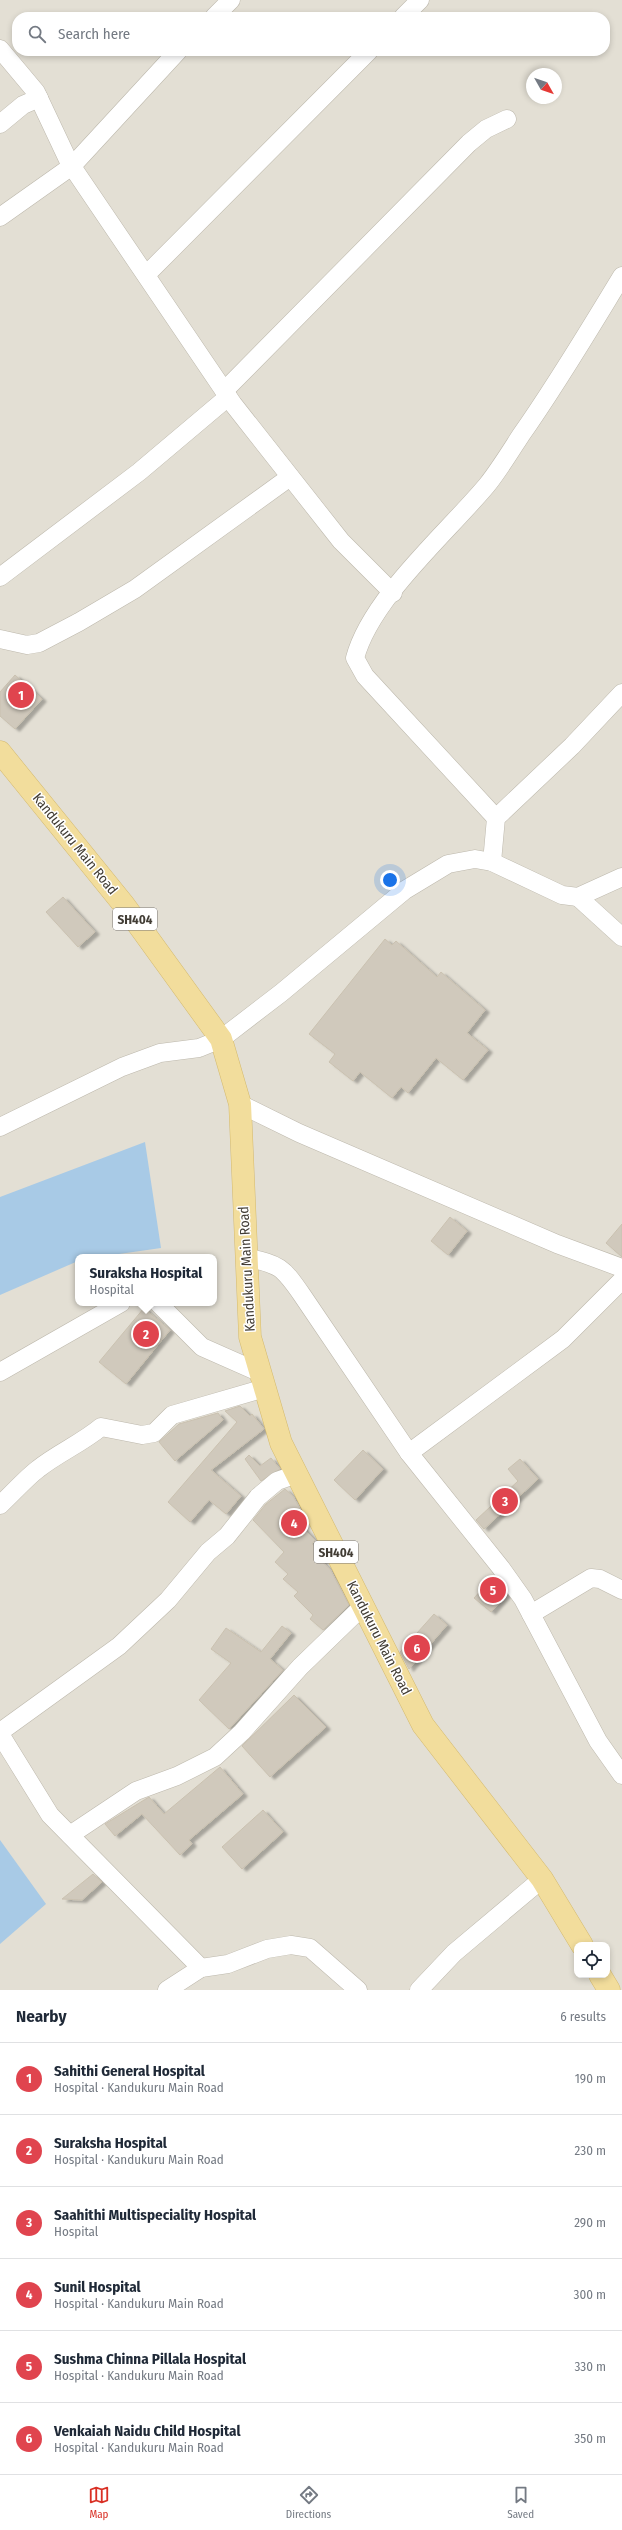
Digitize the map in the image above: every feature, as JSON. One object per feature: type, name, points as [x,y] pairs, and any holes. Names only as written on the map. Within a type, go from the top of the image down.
[{"type":"main road","name":"Kandukuru Main Road","points":[[0,752],[124,905],[221,1039],[240,1104],[250,1337],[281,1442],[423,1726],[542,1879],[580,1942]]},
{"type":"main road","points":[[602,1978],[609,1990]]},
{"type":"street","points":[[219,12],[231,0]]},
{"type":"street","points":[[408,12],[420,0]]},
{"type":"street","points":[[0,49],[39,98],[72,166],[226,394],[341,541],[393,593]]},
{"type":"street","points":[[0,218],[72,166],[173,56]]},
{"type":"street","points":[[146,275],[364,56]]},
{"type":"street","points":[[0,124],[23,105],[39,98]]},
{"type":"street","points":[[0,577],[138,472],[226,394],[469,143],[486,129],[507,119]]},
{"type":"street","points":[[496,818],[359,669],[355,658],[359,644],[409,572],[487,485],[550,393],[622,276]]},
{"type":"street","points":[[0,639],[27,645],[39,643],[79,622],[135,589],[290,477]]},
{"type":"street","points":[[492,862],[496,818],[572,746],[622,694]]},
{"type":"street","points":[[0,1127],[122,1067],[160,1053],[199,1048],[221,1039],[281,993],[405,890],[448,864],[475,859],[492,862],[562,894],[578,896],[622,877]]},
{"type":"street","points":[[578,896],[622,937]]},
{"type":"street","points":[[240,1104],[299,1133],[556,1244],[622,1268]]},
{"type":"street","points":[[246,1257],[270,1263],[285,1271],[409,1453],[501,1568],[531,1614],[598,1741],[622,1775]]},
{"type":"street","points":[[409,1453],[562,1339],[622,1280]]},
{"type":"street","points":[[0,1372],[116,1306]]},
{"type":"street","points":[[161,1306],[202,1347],[263,1380]]},
{"type":"street","points":[[0,1505],[37,1470],[73,1445],[89,1438],[101,1427],[142,1435],[154,1433],[172,1415],[263,1380]]},
{"type":"street","points":[[201,1968],[50,1815],[0,1733],[119,1646],[168,1600],[208,1552],[227,1536],[258,1497],[277,1481],[297,1474]]},
{"type":"street","points":[[531,1614],[591,1578],[600,1578],[622,1590]]},
{"type":"street","points":[[70,1835],[136,1791],[177,1776],[215,1758],[242,1732],[300,1666],[363,1606]]},
{"type":"street","points":[[419,1990],[454,1953],[542,1879]]},
{"type":"street","points":[[167,1990],[201,1968],[228,1964],[267,1950],[291,1946],[310,1948],[358,1990]]},
{"type":"shaded area","points":[[0,0],[622,0],[622,1990],[0,1990]]},
{"type":"water","points":[[145,1142],[161,1248],[119,1254],[75,1254],[75,1262],[0,1295],[0,1197]]},
{"type":"water","points":[[0,1840],[46,1904],[0,1944]]},
{"type":"building","points":[[15,675],[42,699],[15,729],[0,716],[0,692]]},
{"type":"building","points":[[63,897],[95,932],[78,947],[46,912]]},
{"type":"building","points":[[385,939],[392,945],[396,941],[437,977],[441,972],[485,1010],[467,1033],[488,1050],[463,1080],[436,1058],[408,1093],[401,1087],[392,1098],[360,1072],[353,1081],[329,1062],[335,1054],[309,1034]]},
{"type":"building","points":[[450,1217],[467,1231],[448,1255],[431,1241]]},
{"type":"building","points":[[622,1224],[622,1257],[606,1243]]},
{"type":"building","points":[[144,1308],[170,1330],[126,1384],[99,1362]]},
{"type":"building","points":[[240,1406],[250,1416],[252,1414],[264,1429],[211,1470],[241,1496],[226,1514],[209,1500],[190,1522],[168,1502],[237,1422],[225,1411]]},
{"type":"building","points":[[218,1413],[223,1420],[175,1461],[159,1442],[179,1424]]},
{"type":"building","points":[[363,1450],[383,1469],[355,1500],[334,1480]]},
{"type":"building","points":[[249,1455],[260,1466],[271,1458],[280,1469],[261,1481],[245,1459]]},
{"type":"building","points":[[520,1459],[538,1479],[484,1529],[476,1520],[518,1481],[508,1469]]},
{"type":"building","points":[[285,1489],[293,1496],[304,1516],[300,1520],[305,1524],[302,1527],[315,1540],[312,1544],[322,1553],[325,1558],[322,1562],[330,1569],[349,1605],[323,1630],[310,1619],[313,1615],[294,1596],[298,1592],[283,1579],[288,1574],[275,1562],[284,1552],[253,1520],[266,1504]]},
{"type":"building","points":[[494,1576],[507,1594],[491,1612],[474,1598]]},
{"type":"building","points":[[434,1614],[447,1625],[409,1669],[400,1652]]},
{"type":"building","points":[[282,1626],[291,1633],[270,1659],[283,1670],[229,1729],[199,1700],[231,1663],[211,1649],[226,1628],[261,1652]]},
{"type":"building","points":[[294,1695],[326,1727],[270,1777],[242,1746]]},
{"type":"building","points":[[220,1767],[243,1794],[189,1840],[192,1844],[180,1855],[142,1814],[115,1836],[105,1824],[149,1797],[164,1814]]},
{"type":"building","points":[[263,1810],[283,1832],[242,1869],[222,1847]]},
{"type":"building","points":[[93,1874],[102,1882],[82,1900],[62,1899]]},
{"type":"place","name":"Sahithi General Hospital","points":[[21,695]]},
{"type":"place","name":"Suraksha Hospital","points":[[146,1334]]},
{"type":"place","name":"Saahithi Multispeciality Hospital","points":[[505,1501]]},
{"type":"place","name":"Sunil Hospital","points":[[294,1523]]},
{"type":"place","name":"Sushma Chinna Pillala Hospital","points":[[493,1590]]},
{"type":"place","name":"Venkaiah Naidu Child Hospital","points":[[417,1648]]}]
